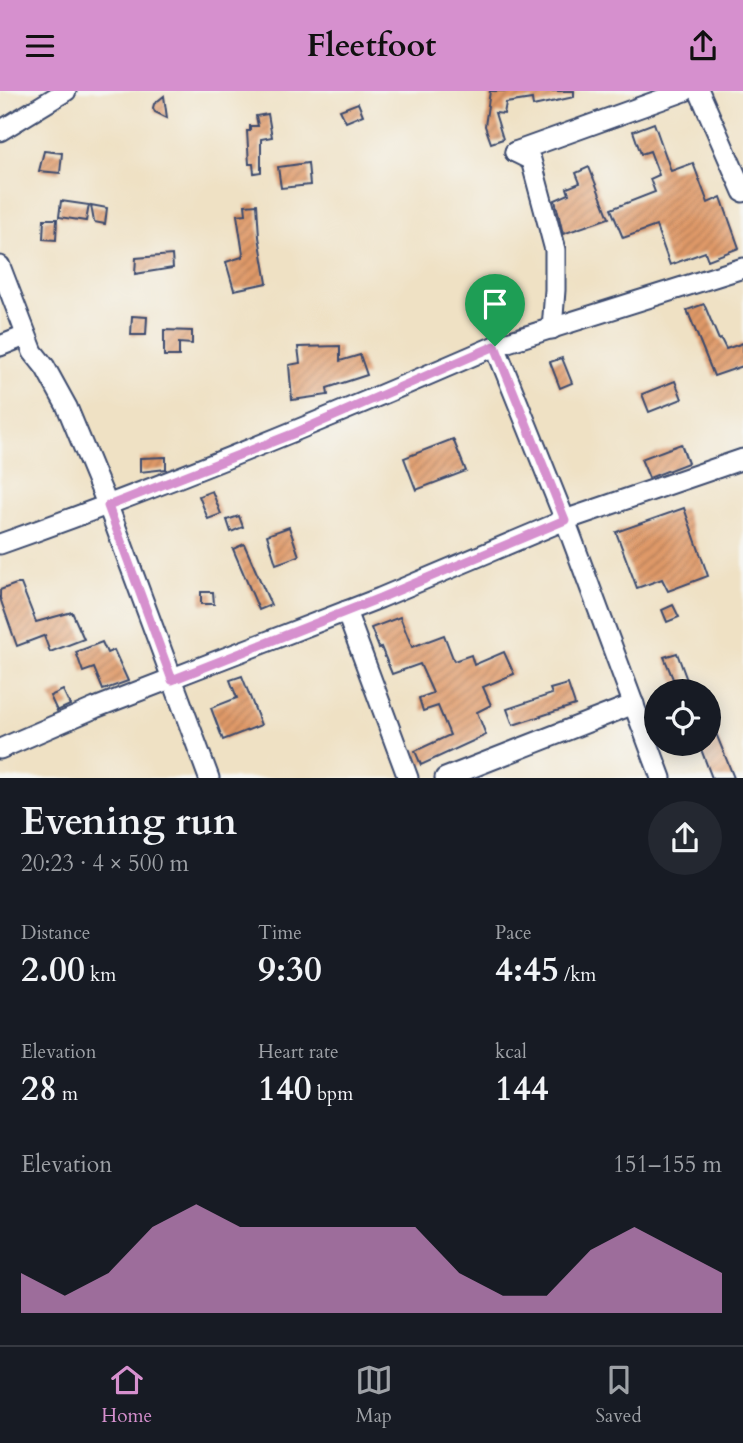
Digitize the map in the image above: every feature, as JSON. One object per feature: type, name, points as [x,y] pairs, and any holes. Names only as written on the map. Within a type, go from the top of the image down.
[{"type":"street","points":[[0,131],[66,91]]},
{"type":"street","points":[[552,329],[555,250],[531,160],[516,152],[685,91]]},
{"type":"street","points":[[699,91],[743,193]]},
{"type":"street","points":[[0,266],[25,336],[67,407],[108,506],[209,778]]},
{"type":"street","points":[[0,544],[108,506],[295,433],[495,346],[743,268]]},
{"type":"street","points":[[0,346],[25,336]]},
{"type":"street","points":[[495,346],[565,520],[661,778]]},
{"type":"street","points":[[0,749],[95,708],[346,611],[565,520],[743,459]]},
{"type":"street","points":[[346,611],[408,778]]},
{"type":"street","points":[[445,778],[634,704]]},
{"type":"building","points":[[490,91],[574,91],[574,97],[533,106],[532,99],[506,103],[504,114],[495,113],[503,139],[491,143],[485,126]]},
{"type":"building","points":[[164,96],[167,118],[153,108]]},
{"type":"building","points":[[358,103],[363,115],[346,122],[340,110]]},
{"type":"building","points":[[268,114],[272,137],[261,139],[261,172],[254,173],[253,164],[249,164],[247,131],[250,131],[250,126],[258,126],[256,116]]},
{"type":"building","points":[[654,123],[671,171],[693,163],[708,203],[721,197],[739,248],[708,260],[705,252],[670,265],[656,226],[623,238],[611,209],[655,192],[650,179],[659,175],[650,151],[641,154],[633,131]]},
{"type":"building","points":[[44,151],[62,153],[60,173],[39,171]]},
{"type":"building","points":[[308,163],[310,185],[281,188],[278,167]]},
{"type":"building","points":[[589,167],[609,218],[563,234],[555,200],[569,194],[567,188],[580,183],[576,173]]},
{"type":"building","points":[[61,201],[89,205],[86,221],[59,217]]},
{"type":"building","points":[[257,204],[259,237],[267,283],[234,290],[226,262],[242,257],[243,254],[237,215],[246,214],[245,205]]},
{"type":"building","points":[[91,205],[107,208],[105,224],[94,222]]},
{"type":"building","points":[[44,219],[57,219],[56,240],[43,239]]},
{"type":"building","points":[[172,255],[173,268],[135,274],[136,258]]},
{"type":"building","points":[[704,304],[719,340],[721,339],[726,349],[743,343],[743,366],[714,376],[687,310]]},
{"type":"building","points":[[132,316],[147,317],[146,335],[131,335]]},
{"type":"building","points":[[164,330],[192,331],[192,344],[179,343],[179,356],[164,356]]},
{"type":"building","points":[[340,346],[340,361],[360,355],[367,375],[327,388],[328,395],[292,400],[289,365],[300,363],[298,347]]},
{"type":"building","points":[[562,358],[572,383],[560,388],[550,362]]},
{"type":"building","points":[[675,381],[682,399],[649,412],[642,394]]},
{"type":"building","points":[[453,439],[466,471],[416,490],[404,458]]},
{"type":"building","points":[[681,444],[688,463],[649,478],[641,459]]},
{"type":"building","points":[[166,457],[166,469],[140,472],[140,458]]},
{"type":"building","points":[[212,491],[221,514],[208,519],[199,496]]},
{"type":"building","points":[[684,508],[708,576],[668,591],[662,579],[637,588],[616,532]]},
{"type":"building","points":[[239,516],[243,527],[231,532],[227,520]]},
{"type":"building","points":[[289,527],[299,556],[276,564],[267,535]]},
{"type":"building","points":[[244,544],[271,605],[259,610],[233,549]]},
{"type":"building","points":[[21,584],[36,622],[72,612],[84,639],[50,652],[44,636],[46,635],[17,646],[0,598],[0,590]]},
{"type":"building","points":[[201,592],[213,592],[214,604],[201,604]]},
{"type":"building","points":[[673,605],[679,617],[667,622],[662,610]]},
{"type":"building","points":[[400,617],[412,647],[444,635],[454,661],[471,655],[474,665],[504,652],[514,674],[483,687],[491,705],[477,712],[486,735],[421,765],[415,751],[450,735],[438,706],[423,711],[419,698],[433,693],[420,664],[392,674],[381,647],[379,648],[371,628]]},
{"type":"building","points":[[102,642],[107,653],[114,650],[128,681],[103,690],[94,668],[83,672],[76,652]]},
{"type":"building","points":[[677,653],[687,679],[673,679],[664,657]]},
{"type":"building","points":[[242,676],[261,725],[223,740],[211,708],[237,698],[230,680]]},
{"type":"building","points":[[568,684],[575,705],[513,725],[507,709],[552,694],[550,689]]},
{"type":"building","points":[[63,690],[70,705],[57,711],[50,696]]},
{"type":"building","points":[[721,746],[734,778],[712,778],[704,756],[721,756]]},
{"type":"route","points":[[495,346],[565,520],[380,598],[172,680],[108,506],[295,433],[495,346]]}]
